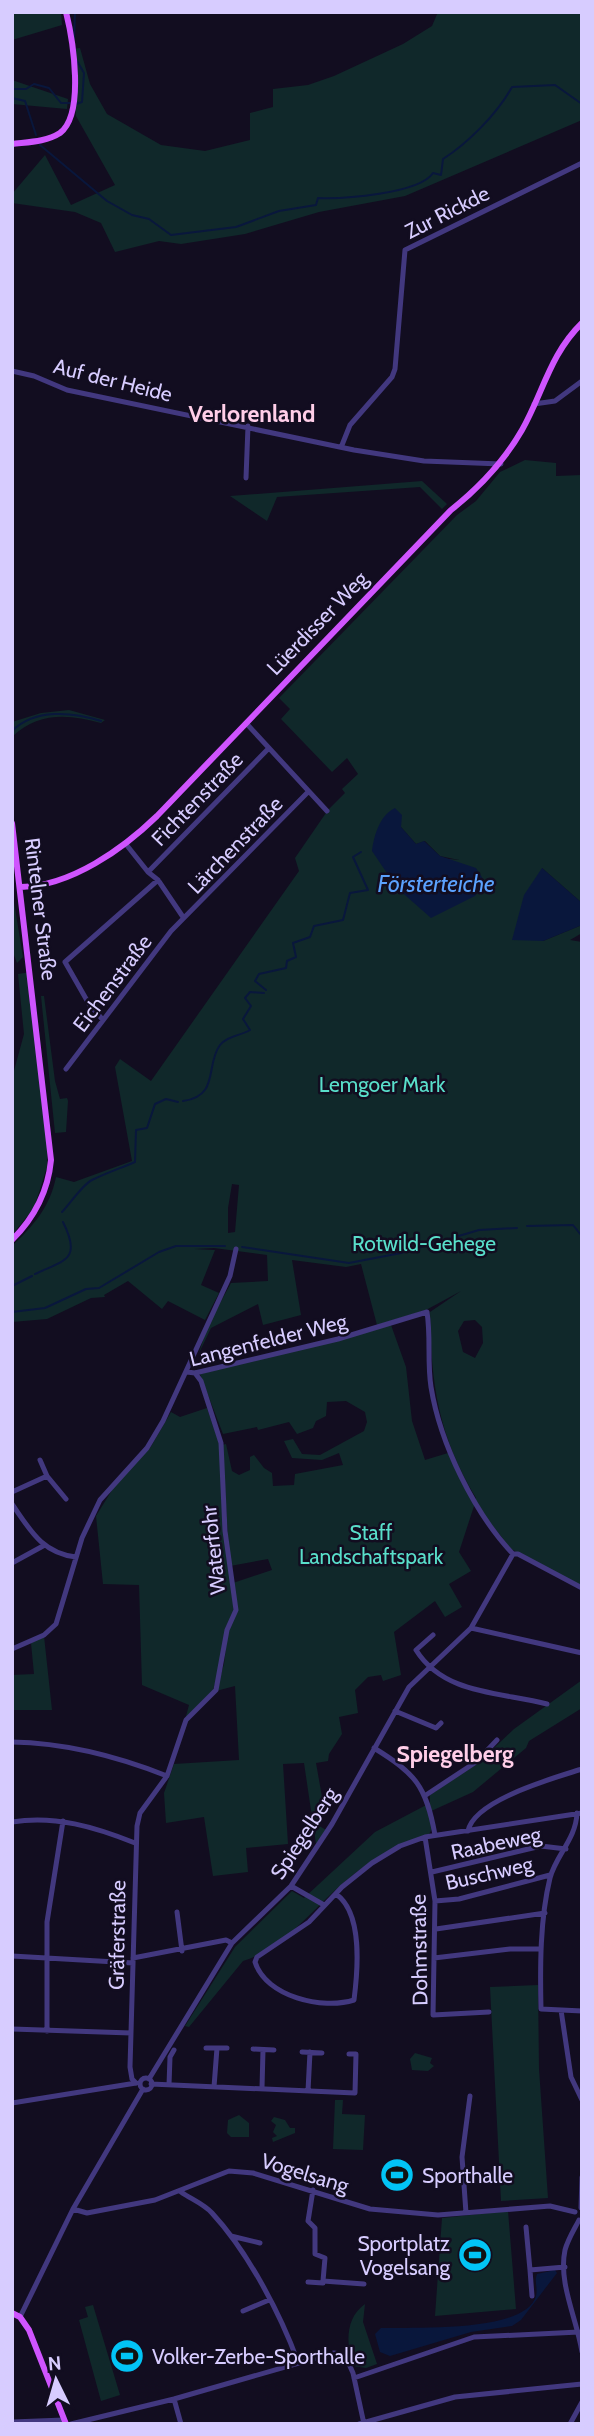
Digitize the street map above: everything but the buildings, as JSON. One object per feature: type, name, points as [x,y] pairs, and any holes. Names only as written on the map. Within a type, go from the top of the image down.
[{"type":"main road","points":[[12,144],[43,140],[63,130],[72,117],[74,105],[68,14]]},
{"type":"main road","name":"Lüerdisser Weg","points":[[21,887],[75,873],[125,843],[157,816],[442,519],[484,483],[501,464],[523,429],[557,354],[582,323]]},
{"type":"main road","name":"Rintelner Straße","points":[[12,823],[51,1160],[47,1185],[36,1212],[12,1240]]},
{"type":"main road","points":[[12,2313],[20,2317],[35,2343],[45,2376],[67,2422]]},
{"type":"street","name":"Zur Rickde","points":[[342,445],[350,425],[395,369],[405,250],[582,163]]},
{"type":"street","name":"Auf der Heide","points":[[12,372],[34,376],[67,390],[416,460],[501,464]]},
{"type":"street","points":[[534,404],[555,401],[582,381]]},
{"type":"street","points":[[246,478],[248,426]]},
{"type":"street","points":[[246,723],[327,811]]},
{"type":"street","name":"Fichtenstraße","points":[[148,872],[269,748]]},
{"type":"street","name":"Lärchenstraße","points":[[183,917],[192,913],[308,792]]},
{"type":"street","points":[[125,843],[148,872],[158,880],[183,917]]},
{"type":"street","points":[[103,1020],[89,1004],[65,962],[158,880]]},
{"type":"street","points":[[12,884],[21,887]]},
{"type":"street","name":"Eichenstraße","points":[[66,1069],[183,917]]},
{"type":"street","points":[[187,1372],[233,1268],[236,1249]]},
{"type":"street","name":"Langenfelder Weg","points":[[12,1649],[44,1635],[56,1624],[76,1557],[100,1500],[147,1448],[187,1372],[195,1374],[348,1336],[427,1312],[432,1390],[452,1456],[485,1517],[514,1553]]},
{"type":"street","name":"Waterfohr","points":[[157,1791],[167,1776],[186,1720],[216,1689],[228,1630],[236,1610],[226,1544],[221,1443],[201,1381],[195,1374]]},
{"type":"street","points":[[40,1460],[47,1476],[66,1499]]},
{"type":"street","points":[[12,1492],[47,1476]]},
{"type":"street","points":[[12,1504],[44,1546],[61,1555],[76,1557]]},
{"type":"street","points":[[12,1563],[44,1546]]},
{"type":"street","points":[[514,1553],[582,1588]]},
{"type":"street","name":"Spiegelberg","points":[[150,2082],[232,1943],[291,1886],[332,1824],[409,1687],[471,1628],[514,1553]]},
{"type":"street","points":[[471,1628],[582,1653]]},
{"type":"street","points":[[433,1635],[416,1650],[430,1667],[452,1682],[472,1689],[547,1704]]},
{"type":"street","points":[[395,1711],[436,1728],[441,1723]]},
{"type":"street","points":[[426,1795],[476,1762],[497,1740]]},
{"type":"street","points":[[12,1742],[69,1746],[121,1759],[167,1776]]},
{"type":"street","points":[[374,1748],[413,1774],[426,1795],[435,1835]]},
{"type":"street","points":[[468,1830],[470,1823],[503,1799],[582,1769]]},
{"type":"street","name":"Gräferstraße","points":[[139,2085],[132,2079],[130,2067],[135,1843],[140,1813],[157,1791]]},
{"type":"street","points":[[335,1894],[348,1904],[355,1930],[354,2001],[316,2001],[285,1994],[271,1984],[255,1962],[309,1923],[335,1894],[382,1857],[400,1846],[425,1837],[580,1813],[566,1849],[550,1875],[541,1949],[541,2009],[582,2011]]},
{"type":"street","points":[[12,1822],[62,1821],[90,1826],[135,1843]]},
{"type":"street","points":[[47,2031],[47,1922],[62,1821]]},
{"type":"street","name":"Dohmstraße","points":[[425,1837],[435,1901],[433,2015],[486,2013]]},
{"type":"street","name":"Raabeweg","points":[[432,1872],[541,1846],[566,1849]]},
{"type":"street","name":"Buschweg","points":[[435,1901],[459,1899],[550,1875]]},
{"type":"street","points":[[291,1886],[324,1905]]},
{"type":"street","points":[[177,1912],[182,1951]]},
{"type":"street","points":[[436,1928],[545,1913]]},
{"type":"street","points":[[12,1956],[133,1960],[226,1940],[232,1943]]},
{"type":"street","points":[[434,1958],[510,1949],[541,1949]]},
{"type":"street","points":[[561,2010],[571,2077],[582,2100]]},
{"type":"street","points":[[12,2029],[131,2033]]},
{"type":"street","points":[[206,2048],[227,2048]]},
{"type":"street","points":[[214,2087],[217,2048]]},
{"type":"street","points":[[253,2049],[274,2050]]},
{"type":"street","points":[[169,2085],[170,2057],[174,2050]]},
{"type":"street","points":[[262,2088],[263,2050]]},
{"type":"street","points":[[302,2052],[322,2053]]},
{"type":"street","points":[[308,2091],[310,2052]]},
{"type":"street","points":[[20,2317],[73,2209],[143,2079],[169,2085],[355,2093],[356,2054],[349,2054]]},
{"type":"street","points":[[12,2103],[139,2085],[149,2089],[150,2082]]},
{"type":"street","points":[[466,2213],[462,2157],[470,2096]]},
{"type":"street","name":"Vogelsang","points":[[73,2209],[87,2213],[181,2192],[229,2171],[253,2173],[370,2208],[433,2215],[551,2206],[579,2209]]},
{"type":"street","points":[[582,2177],[580,2220],[567,2244],[565,2267],[567,2291],[581,2339],[582,2352]]},
{"type":"street","points":[[313,2190],[308,2221],[315,2228],[315,2254],[325,2258],[323,2281]]},
{"type":"street","points":[[181,2192],[210,2211],[231,2236],[282,2319],[298,2362]]},
{"type":"street","points":[[526,2227],[532,2296]]},
{"type":"street","points":[[231,2236],[260,2243]]},
{"type":"street","points":[[530,2270],[565,2267]]},
{"type":"street","points":[[308,2282],[364,2284]]},
{"type":"street","points":[[243,2311],[269,2300]]},
{"type":"street","points":[[354,2375],[474,2337],[579,2332]]},
{"type":"street","points":[[12,2422],[96,2420],[334,2353],[345,2355],[354,2375],[362,2423],[456,2397],[582,2384]]},
{"type":"street","points":[[174,2399],[181,2424]]},
{"type":"street","points":[[570,2424],[582,2402]]},
{"type":"street","points":[[574,2416],[582,2420]]},
{"type":"green space","points":[[12,12],[61,12],[62,25],[12,40]]},
{"type":"green space","points":[[438,12],[582,12],[582,120],[405,196],[319,212],[245,234],[181,244],[159,241],[115,252],[101,223],[75,212],[12,203],[12,194],[45,155],[71,205],[115,185],[76,116],[72,49],[80,48],[90,84],[107,114],[161,145],[205,151],[250,140],[250,113],[273,107],[273,89],[308,85],[334,76],[403,44],[432,26]]},
{"type":"green space","points":[[12,80],[68,99],[67,109],[12,104]]},
{"type":"green space","name":"Lemgoer Mark","points":[[525,460],[556,463],[556,476],[582,475],[582,903],[542,868],[543,941],[582,925],[582,933],[570,940],[582,942],[582,1587],[511,1549],[475,1503],[459,1552],[471,1571],[449,1584],[462,1607],[445,1617],[435,1601],[394,1632],[401,1675],[383,1681],[381,1675],[368,1677],[355,1690],[358,1713],[339,1717],[342,1734],[329,1754],[328,1761],[316,1763],[324,1808],[316,1824],[326,1830],[316,1844],[304,1763],[283,1764],[288,1844],[246,1848],[248,1872],[213,1876],[204,1817],[166,1823],[164,1793],[174,1764],[239,1760],[235,1686],[216,1691],[224,1664],[228,1631],[238,1609],[233,1583],[272,1570],[268,1559],[230,1566],[222,1445],[226,1444],[232,1471],[239,1475],[250,1470],[250,1457],[254,1455],[264,1468],[272,1473],[273,1486],[294,1485],[295,1474],[343,1465],[339,1453],[322,1460],[292,1458],[284,1441],[293,1439],[302,1454],[320,1455],[364,1431],[367,1422],[365,1412],[346,1401],[327,1402],[326,1416],[316,1421],[313,1428],[297,1434],[289,1422],[258,1430],[257,1427],[223,1434],[200,1374],[391,1325],[406,1367],[412,1421],[425,1460],[448,1453],[475,1502],[476,1498],[463,1475],[445,1430],[432,1363],[430,1312],[461,1291],[426,1310],[377,1325],[361,1264],[346,1267],[292,1260],[301,1315],[263,1325],[258,1304],[211,1328],[199,1353],[207,1327],[231,1283],[268,1281],[267,1255],[214,1248],[194,1249],[215,1250],[201,1285],[219,1293],[205,1320],[168,1301],[162,1309],[128,1281],[104,1295],[105,1297],[91,1298],[47,1319],[12,1322],[12,1246],[40,1215],[50,1197],[56,1177],[74,1182],[132,1161],[115,1067],[120,1059],[151,1081],[299,871],[295,858],[328,810],[345,793],[342,789],[358,774],[347,758],[332,772],[281,719],[290,709],[279,698],[457,515],[476,501],[500,472]],"holes":[[[399,820],[401,827],[416,844],[425,841],[440,856],[459,860],[372,851]],[[232,1184],[239,1185],[235,1232],[228,1233]],[[475,1320],[482,1327],[483,1343],[475,1358],[463,1352],[458,1331],[464,1321]]]},
{"type":"green space","points":[[422,481],[447,504],[442,509],[420,487],[277,497],[267,521],[230,496]]},
{"type":"green space","points":[[69,710],[105,720],[101,723],[65,717],[43,719],[12,737],[12,722],[41,713]]},
{"type":"green space","points":[[12,890],[23,957],[17,963],[12,950]]},
{"type":"green space","points":[[31,972],[47,1139],[47,1167],[34,1208],[12,1235],[12,1078],[24,1034],[18,974]]},
{"type":"green space","points":[[41,996],[44,996],[55,1081],[60,1099],[67,1098],[68,1101],[66,1132],[55,1133]]},
{"type":"green space","points":[[207,1408],[220,1446],[234,1612],[213,1691],[185,1720],[189,1705],[142,1685],[139,1585],[103,1584],[96,1516],[117,1482],[150,1448],[171,1412],[180,1417]]},
{"type":"green space","points":[[44,1636],[52,1710],[12,1710],[12,1675],[34,1674],[31,1643]]},
{"type":"green space","points":[[582,1680],[582,1708],[529,1741],[526,1748],[473,1792],[429,1812],[432,1829],[429,1834],[401,1845],[363,1867],[279,1942],[243,1961],[189,2027],[185,2026],[235,1947],[292,1891],[304,1898],[375,1832],[430,1803],[430,1795],[477,1764],[514,1729]]},
{"type":"green space","points":[[538,1985],[539,2069],[548,2198],[501,2201],[490,1987]]},
{"type":"green space","points":[[415,2053],[432,2058],[430,2063],[434,2066],[428,2071],[412,2070],[410,2059]]},
{"type":"green space","points":[[335,2100],[343,2100],[342,2114],[365,2115],[363,2150],[333,2149]]},
{"type":"green space","points":[[239,2115],[249,2123],[249,2137],[231,2137],[227,2133],[228,2120]]},
{"type":"green space","points":[[274,2117],[285,2120],[290,2128],[295,2128],[295,2133],[273,2142],[272,2138],[277,2136],[273,2132],[276,2125],[271,2121]]},
{"type":"green space","name":"Sportplatz Vogelsang","points":[[508,2211],[516,2309],[435,2316],[442,2218]]},
{"type":"green space","points":[[365,2304],[363,2322],[377,2364],[366,2368],[353,2366],[348,2340],[354,2316]]},
{"type":"green space","points":[[93,2305],[120,2395],[101,2401],[79,2320],[88,2317],[85,2307]]},
{"type":"water","name":"Försterteiche","points":[[395,808],[402,815],[401,827],[416,844],[424,841],[440,856],[476,868],[485,882],[475,896],[431,918],[397,888],[372,851],[379,826],[385,815]]},
{"type":"water","name":"Försterteiche","points":[[542,868],[582,903],[582,925],[543,941],[512,940],[524,895]]},
{"type":"water","points":[[555,2270],[557,2273],[521,2320],[512,2326],[471,2332],[390,2356],[380,2352],[375,2334],[381,2328],[467,2326],[512,2316],[528,2308],[536,2296],[537,2274]]},
{"type":"waterway","points":[[74,39],[75,12]]},
{"type":"waterway","points":[[76,104],[82,102],[84,73],[77,61]]},
{"type":"waterway","points":[[12,89],[26,89],[34,84],[49,88],[61,103],[70,103]]},
{"type":"waterway","points":[[40,145],[107,201],[132,215],[149,219],[171,235],[236,227],[279,211],[316,205],[318,198],[379,194],[412,186],[433,173],[441,175],[443,159],[481,127],[512,87],[555,85],[582,104]]},
{"type":"waterway","points":[[12,98],[25,101],[36,135]]},
{"type":"waterway","points":[[12,731],[32,718],[43,715],[67,714],[101,721]]},
{"type":"waterway","points":[[266,990],[255,981],[259,974],[286,968],[287,961],[296,957],[293,943],[310,937],[314,926],[343,920],[350,893],[368,890],[353,857],[361,852]]},
{"type":"waterway","points":[[183,1101],[195,1098],[207,1086],[220,1045],[250,1030],[243,1019],[251,1006],[245,998],[250,992],[264,993]]},
{"type":"waterway","points":[[62,1212],[88,1182],[135,1162],[136,1130],[147,1128],[155,1104],[166,1099],[178,1102]]},
{"type":"waterway","points":[[35,1274],[67,1257],[71,1244],[63,1222]]},
{"type":"waterway","points":[[527,1226],[573,1225],[581,1235]]},
{"type":"waterway","points":[[242,1247],[349,1263],[401,1253],[479,1230],[517,1228]]},
{"type":"waterway","points":[[12,1312],[45,1308],[86,1289],[99,1288],[159,1252],[176,1246],[225,1246]]},
{"type":"waterway","points":[[12,1286],[32,1276]]},
{"type":"place","name":"Sporthalle","points":[[397,2175]]},
{"type":"place","name":"Sportplatz Vogelsang","points":[[475,2255]]},
{"type":"place","name":"Volker-Zerbe-Sporthalle","points":[[127,2356]]},
{"type":"district","name":"Verlorenland","points":[[252,414]]},
{"type":"district","name":"Spiegelberg","points":[[455,1754]]},
{"type":"park label","name":"Rotwild-Gehege","points":[[424,1243]]},
{"type":"park label","name":"Staff Landschaftspark","points":[[371,1544]]}]
